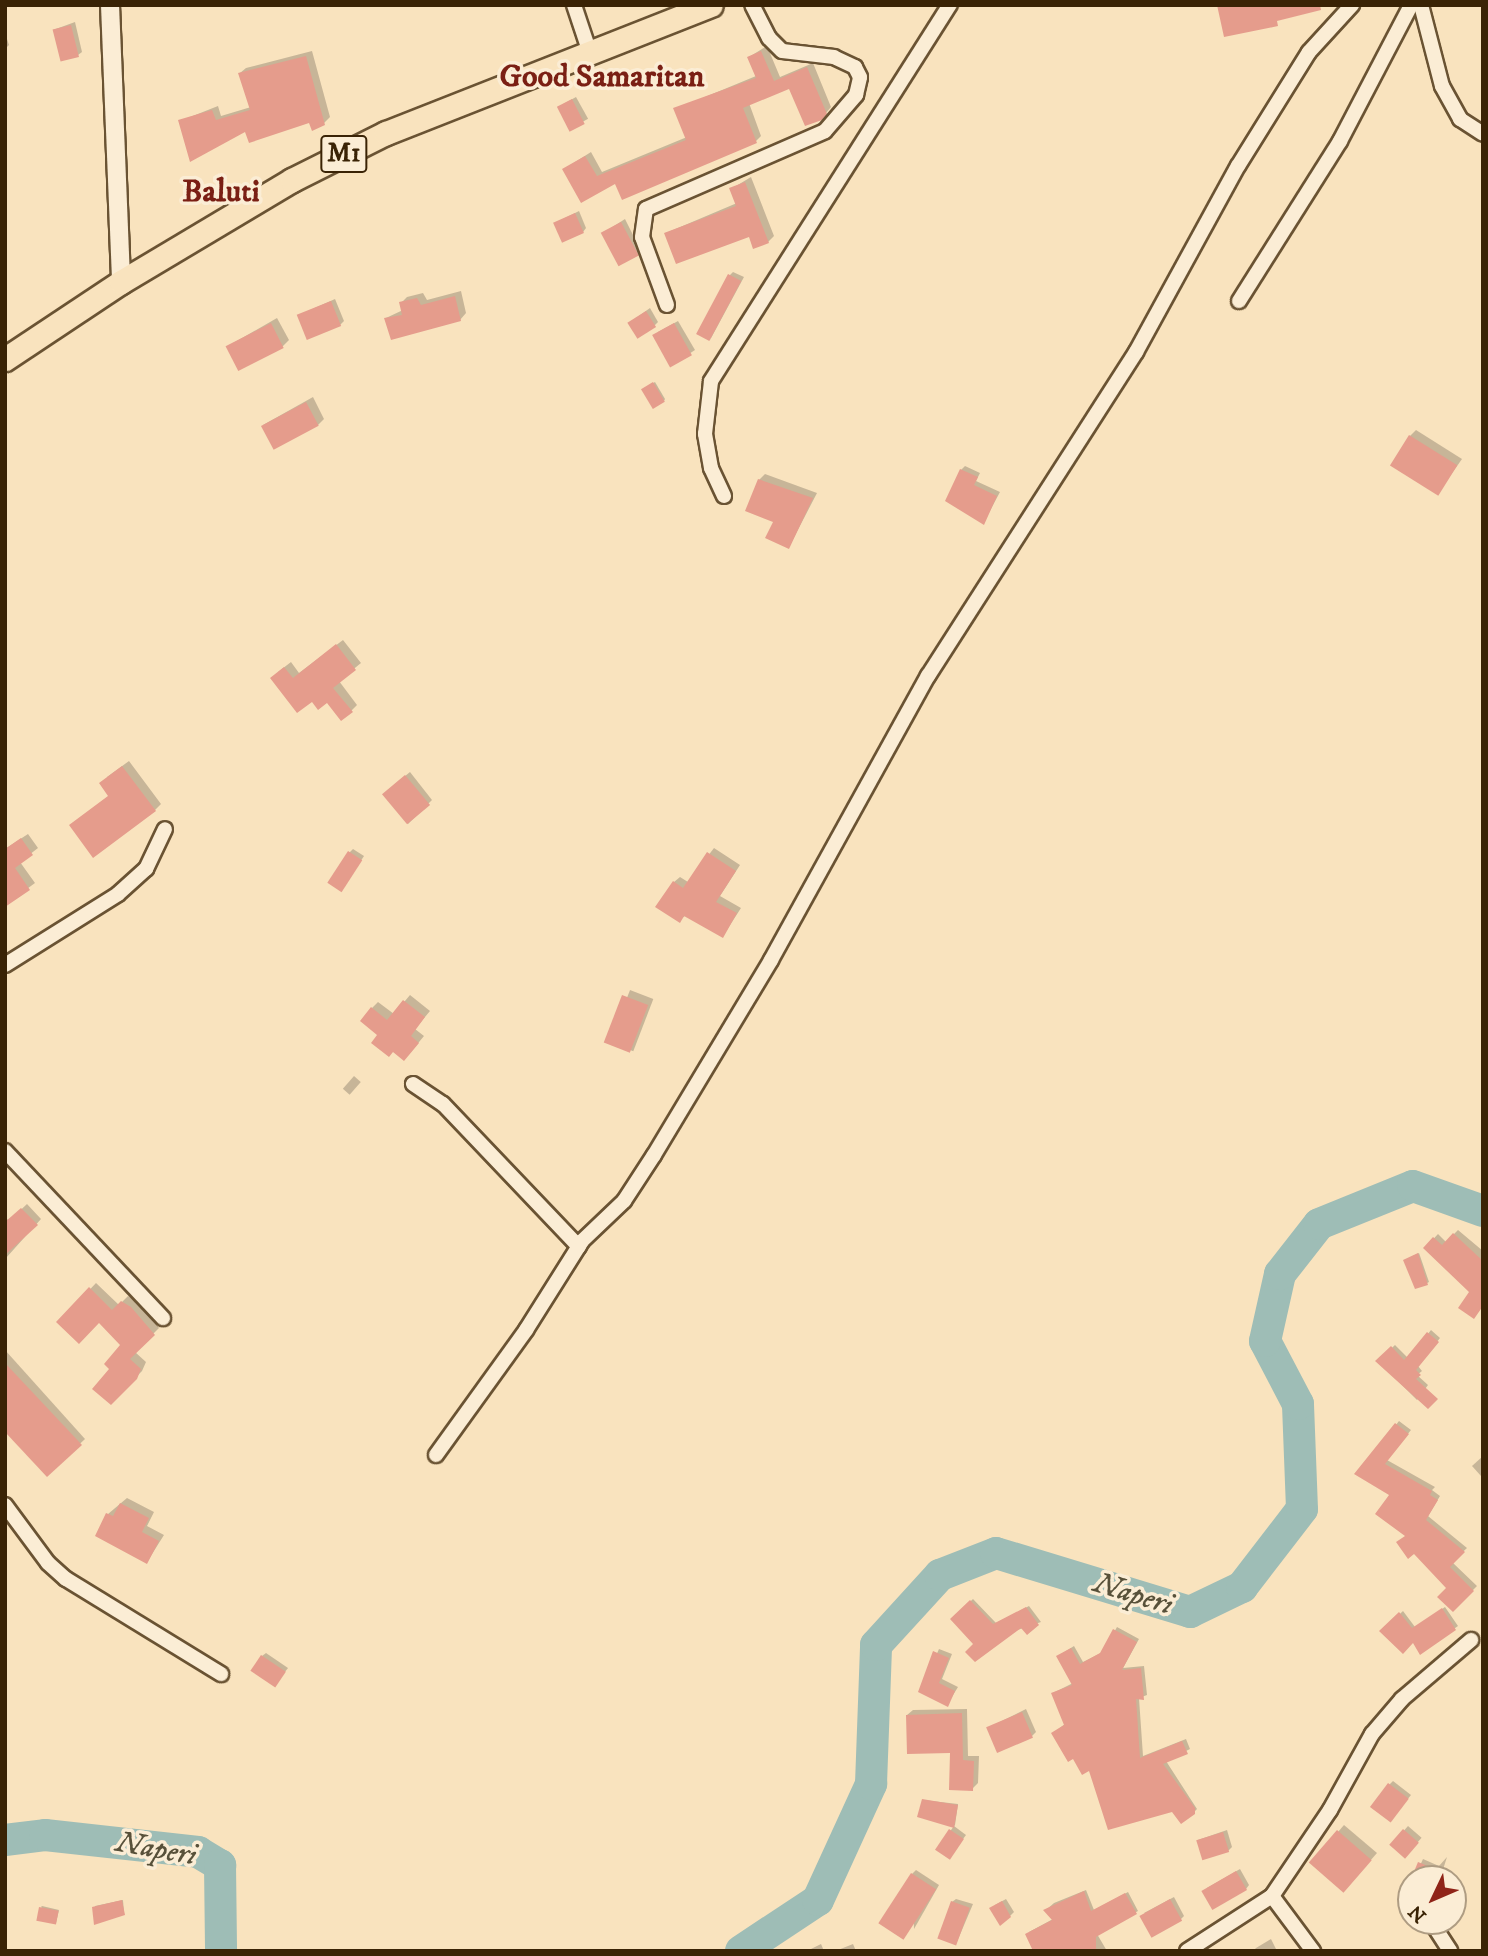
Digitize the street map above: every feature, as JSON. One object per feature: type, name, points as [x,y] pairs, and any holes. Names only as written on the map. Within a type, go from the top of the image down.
[{"type":"highway","name":"M1","points":[[5,359],[121,282],[292,180],[374,139],[589,50],[710,5]]},
{"type":"street","points":[[110,5],[121,282]]},
{"type":"street","points":[[574,5],[589,50]]},
{"type":"street","points":[[667,305],[642,237],[646,209],[825,131],[856,95],[860,77],[856,67],[834,57],[782,51],[769,38],[752,5]]},
{"type":"street","points":[[724,496],[711,468],[705,434],[712,381],[950,5]]},
{"type":"street","points":[[436,1455],[526,1330],[579,1247],[624,1201],[654,1155],[771,960],[928,676],[1136,352],[1238,166],[1308,52],[1352,5]]},
{"type":"street","points":[[1239,301],[1340,141],[1411,5]]},
{"type":"street","points":[[1422,5],[1429,51],[1442,86],[1460,118],[1483,134]]},
{"type":"street","points":[[5,965],[118,894],[146,869],[165,829]]},
{"type":"street","points":[[413,1084],[443,1104],[579,1247]]},
{"type":"street","points":[[5,1151],[163,1318]]},
{"type":"street","points":[[5,1505],[58,1572],[220,1674]]},
{"type":"street","points":[[1187,1951],[1272,1896],[1330,1810],[1372,1734],[1402,1699],[1471,1640]]},
{"type":"street","points":[[1272,1896],[1313,1951]]},
{"type":"street","points":[[1440,1935],[1450,1951]]},
{"type":"building","points":[[1217,5],[1320,5],[1321,10],[1277,21],[1278,26],[1224,37]]},
{"type":"building","points":[[71,25],[79,57],[61,62],[53,30]]},
{"type":"building","points":[[761,51],[774,81],[807,67],[827,114],[822,120],[805,126],[789,89],[743,108],[757,143],[622,200],[615,184],[581,203],[562,169],[585,156],[597,176],[686,140],[673,108],[756,78],[747,57]]},
{"type":"building","points":[[306,56],[325,125],[312,131],[309,123],[249,143],[245,132],[190,162],[178,120],[212,110],[216,120],[250,110],[238,73]]},
{"type":"building","points":[[572,99],[585,124],[570,132],[557,107]]},
{"type":"building","points":[[745,182],[769,243],[753,249],[749,237],[676,264],[664,233],[736,206],[729,188]]},
{"type":"building","points":[[575,213],[584,233],[562,243],[553,223]]},
{"type":"building","points":[[621,222],[639,256],[619,266],[601,233]]},
{"type":"building","points":[[728,274],[741,281],[709,341],[696,334]]},
{"type":"building","points":[[455,296],[461,321],[391,340],[384,318],[402,315],[399,302],[417,298],[421,305]]},
{"type":"building","points":[[331,301],[341,326],[307,340],[297,315]]},
{"type":"building","points":[[646,311],[656,327],[637,339],[627,323]]},
{"type":"building","points":[[271,323],[284,348],[238,371],[226,346]]},
{"type":"building","points":[[674,323],[692,355],[670,367],[652,335]]},
{"type":"building","points":[[653,382],[665,402],[653,409],[641,389]]},
{"type":"building","points":[[306,402],[319,426],[274,450],[261,426]]},
{"type":"building","points":[[1409,435],[1457,465],[1438,496],[1390,466]]},
{"type":"building","points":[[960,469],[978,477],[974,485],[997,496],[984,525],[945,501]]},
{"type":"building","points":[[758,479],[813,498],[789,549],[765,538],[773,522],[745,511]]},
{"type":"building","points":[[336,644],[356,670],[333,688],[353,712],[341,721],[327,703],[318,710],[312,702],[297,713],[270,678],[284,667],[293,678]]},
{"type":"building","points":[[122,766],[156,811],[93,858],[69,825],[108,796],[99,783]]},
{"type":"building","points":[[405,775],[430,805],[407,824],[382,794]]},
{"type":"building","points":[[21,838],[33,855],[15,868],[30,890],[5,907],[5,849]]},
{"type":"building","points":[[348,851],[362,860],[342,892],[327,883]]},
{"type":"building","points":[[707,852],[736,871],[716,902],[737,913],[723,938],[684,916],[680,923],[655,907],[673,881],[683,888]]},
{"type":"building","points":[[622,995],[648,1005],[630,1053],[604,1043]]},
{"type":"building","points":[[403,1000],[425,1017],[411,1036],[419,1043],[404,1061],[393,1052],[389,1057],[371,1043],[377,1035],[360,1021],[371,1007],[387,1020]]},
{"type":"building","points":[[21,1208],[38,1225],[5,1255],[5,1222]]},
{"type":"building","points":[[1453,1233],[1483,1261],[1483,1306],[1474,1319],[1458,1308],[1469,1292],[1423,1248],[1433,1237],[1442,1245]]},
{"type":"building","points":[[1418,1253],[1428,1285],[1415,1289],[1403,1260]]},
{"type":"building","points":[[89,1287],[112,1310],[121,1301],[131,1307],[155,1335],[130,1359],[141,1369],[137,1379],[111,1405],[92,1389],[109,1369],[104,1364],[120,1345],[99,1323],[79,1344],[56,1322]]},
{"type":"building","points":[[1427,1332],[1439,1342],[1416,1370],[1421,1375],[1416,1379],[1438,1399],[1428,1409],[1375,1361],[1391,1346],[1404,1360]]},
{"type":"building","points":[[5,1363],[82,1445],[47,1477],[5,1432]]},
{"type":"building","points":[[1395,1423],[1409,1434],[1385,1464],[1432,1491],[1430,1495],[1438,1500],[1426,1520],[1465,1552],[1450,1567],[1474,1591],[1453,1612],[1437,1597],[1446,1588],[1414,1554],[1408,1559],[1396,1542],[1405,1536],[1375,1514],[1389,1495],[1354,1474]]},
{"type":"building","points":[[120,1503],[149,1518],[142,1532],[159,1541],[147,1564],[95,1536],[106,1513],[113,1516]]},
{"type":"building","points":[[970,1600],[993,1624],[1026,1607],[1039,1625],[1027,1635],[1021,1628],[975,1662],[965,1652],[973,1644],[950,1619]]},
{"type":"building","points":[[1442,1608],[1456,1630],[1420,1655],[1413,1643],[1403,1654],[1379,1631],[1399,1612],[1412,1628]]},
{"type":"building","points":[[1113,1629],[1137,1642],[1122,1670],[1141,1668],[1144,1700],[1136,1699],[1140,1758],[1182,1741],[1188,1754],[1163,1764],[1195,1808],[1195,1814],[1181,1824],[1172,1812],[1108,1830],[1089,1771],[1082,1775],[1073,1759],[1068,1762],[1051,1733],[1064,1725],[1051,1693],[1072,1685],[1056,1656],[1071,1648],[1080,1664],[1100,1653]]},
{"type":"building","points":[[933,1651],[949,1658],[939,1683],[955,1691],[948,1707],[918,1692]]},
{"type":"building","points":[[261,1655],[286,1672],[275,1688],[250,1671]]},
{"type":"building","points":[[1022,1712],[1033,1738],[997,1753],[986,1727]]},
{"type":"building","points":[[962,1713],[963,1760],[974,1761],[973,1791],[949,1790],[950,1753],[907,1754],[906,1715]]},
{"type":"building","points":[[1388,1783],[1409,1799],[1391,1823],[1370,1807]]},
{"type":"building","points":[[922,1799],[958,1805],[954,1828],[917,1817]]},
{"type":"building","points":[[949,1829],[964,1839],[950,1860],[935,1850]]},
{"type":"building","points":[[1403,1829],[1419,1843],[1405,1859],[1389,1845]]},
{"type":"building","points":[[1337,1830],[1372,1860],[1344,1893],[1309,1862]]},
{"type":"building","points":[[1223,1832],[1229,1852],[1202,1860],[1196,1840]]},
{"type":"building","points":[[1236,1871],[1247,1890],[1212,1910],[1201,1891]]},
{"type":"building","points":[[911,1873],[936,1889],[903,1940],[878,1923]]},
{"type":"building","points":[[1084,1891],[1091,1911],[1125,1893],[1137,1914],[1096,1937],[1096,1951],[1033,1951],[1025,1934],[1052,1920],[1043,1910]]},
{"type":"building","points":[[1170,1899],[1182,1921],[1152,1938],[1139,1916]]},
{"type":"building","points":[[122,1900],[125,1915],[94,1925],[92,1907]]},
{"type":"building","points":[[951,1901],[970,1908],[956,1945],[937,1939]]},
{"type":"building","points":[[1002,1901],[1011,1917],[1000,1926],[989,1908]]},
{"type":"building","points":[[39,1907],[59,1911],[56,1925],[36,1921]]},
{"type":"waterway","name":"Naperi","points":[[741,1951],[818,1900],[871,1784],[876,1645],[940,1575],[996,1553],[1190,1612],[1242,1587],[1302,1509],[1298,1404],[1265,1341],[1280,1274],[1319,1224],[1413,1186],[1483,1211]]},
{"type":"waterway","name":"Naperi","points":[[5,1840],[45,1835],[198,1852],[220,1865],[221,1951]]},
{"type":"district","name":"Good Samaritan","points":[[602,77]]},
{"type":"district","name":"Baluti","points":[[221,192]]}]
